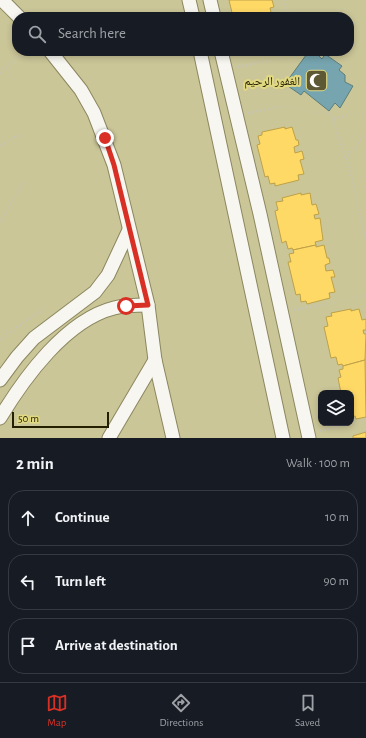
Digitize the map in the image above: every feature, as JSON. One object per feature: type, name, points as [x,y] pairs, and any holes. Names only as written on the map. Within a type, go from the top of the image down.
[{"type":"street","points":[[2,0],[14,12]]},
{"type":"street","points":[[189,0],[192,12]]},
{"type":"street","points":[[210,0],[213,12]]},
{"type":"street","points":[[54,56],[81,90],[100,125],[114,165],[148,305],[155,360],[173,438]]},
{"type":"street","points":[[201,56],[283,438]]},
{"type":"street","points":[[223,56],[282,312],[308,436]]},
{"type":"street","points":[[214,122],[236,115]]},
{"type":"street","points":[[0,380],[16,357],[34,338],[95,292],[108,275],[129,230]]},
{"type":"street","points":[[79,304],[90,319]]},
{"type":"street","points":[[0,418],[24,380],[38,363],[71,332],[90,319],[113,308],[148,305]]},
{"type":"street","points":[[110,438],[155,360]]},
{"type":"path","points":[[284,0],[288,12]]},
{"type":"path","points":[[0,73],[19,56]]},
{"type":"path","points":[[226,70],[282,56]]},
{"type":"path","points":[[236,115],[280,106],[329,113],[334,118],[346,159],[366,242]]},
{"type":"path","points":[[334,118],[349,114],[366,114]]},
{"type":"path","points":[[346,159],[366,133]]},
{"type":"path","points":[[0,145],[20,135]]},
{"type":"path","points":[[0,222],[23,182]]},
{"type":"path","points":[[282,312],[366,296]]},
{"type":"path","points":[[0,339],[45,308]]},
{"type":"path","points":[[308,436],[366,420]]},
{"type":"building: Homes","points":[[229,0],[272,0],[274,7],[270,8],[271,12],[232,12]]},
{"type":"building: Homes","points":[[285,127],[285,129],[292,127],[296,140],[298,140],[299,145],[294,147],[295,153],[302,151],[304,159],[300,160],[304,174],[298,175],[299,180],[275,186],[275,183],[270,184],[268,176],[265,177],[257,145],[260,144],[258,136],[262,135],[262,132]]},
{"type":"building: Homes","points":[[301,193],[301,195],[310,193],[312,205],[316,204],[319,214],[314,215],[315,219],[320,218],[323,240],[315,242],[316,245],[293,250],[292,248],[288,249],[286,241],[282,243],[275,211],[278,210],[276,202],[283,201],[282,198]]},
{"type":"building: Homes","points":[[316,245],[316,247],[324,245],[327,258],[329,258],[330,263],[325,265],[326,271],[333,270],[335,277],[331,277],[335,292],[329,293],[330,298],[307,304],[306,301],[301,302],[300,294],[296,295],[288,262],[291,262],[289,254],[294,253],[293,250]]},
{"type":"building: Homes","points":[[351,309],[351,311],[359,309],[362,320],[366,319],[366,330],[363,330],[364,334],[366,334],[365,360],[343,366],[342,364],[338,365],[336,357],[331,358],[324,327],[328,326],[326,317],[332,316],[331,313]]},
{"type":"building: Homes","points":[[365,360],[366,417],[356,419],[354,416],[354,390],[340,390],[338,378],[341,377],[339,370],[343,369],[343,366]]},
{"type":"building: Homes","points":[[366,432],[366,438],[353,438],[353,436]]},
{"type":"building: Public","name":"الغفور الرحيم","points":[[305,56],[319,56],[322,59],[324,56],[328,56],[342,66],[339,70],[345,75],[345,82],[353,86],[340,108],[335,103],[329,111],[304,91],[301,95],[285,84]]},
{"type":"place","name":"الغفور الرحيم","points":[[316,81]]},
{"type":"route","points":[[105,138],[114,165],[148,305],[126,306]]}]
